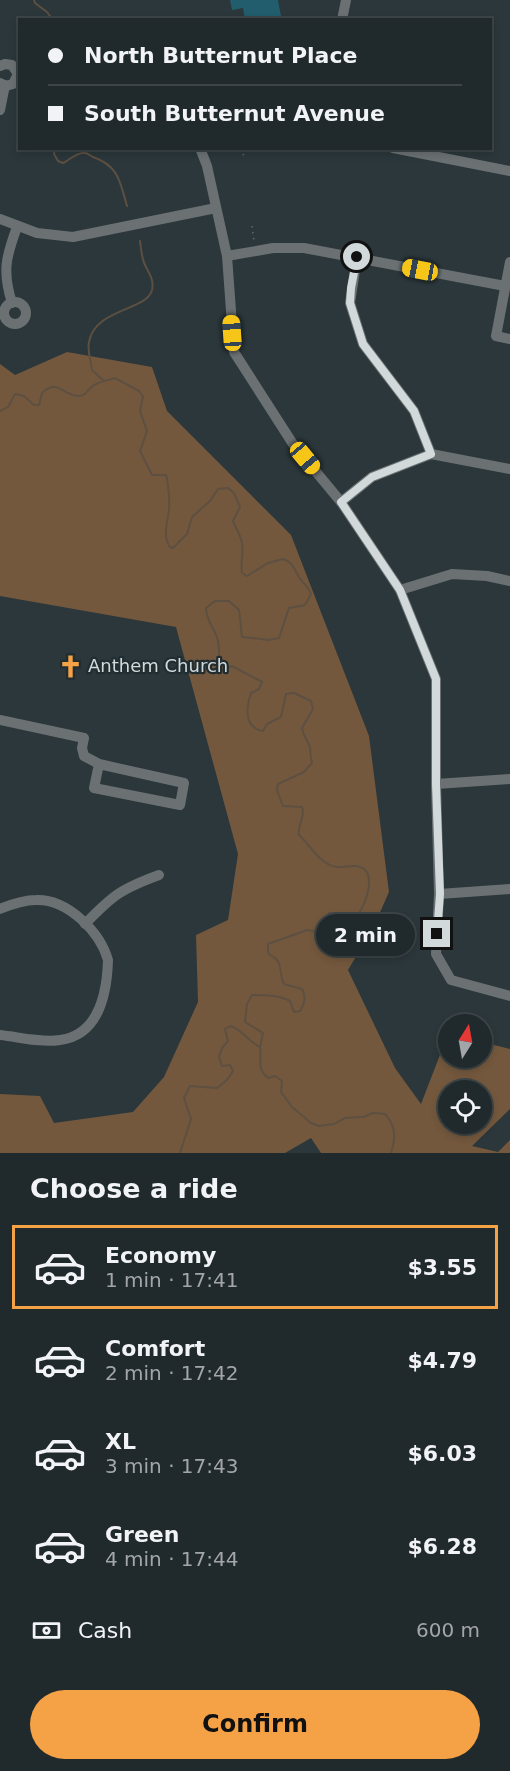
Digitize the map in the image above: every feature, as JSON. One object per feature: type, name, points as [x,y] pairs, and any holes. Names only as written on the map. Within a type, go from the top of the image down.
[{"type":"street","points":[[342,18],[346,0]]},
{"type":"street","points":[[0,66],[9,64],[17,70],[16,81],[10,85],[2,84],[0,110]]},
{"type":"street","points":[[200,150],[207,166],[226,256],[234,352],[293,444],[341,502],[400,590],[436,679],[436,784],[440,894],[436,954],[451,980],[510,996]]},
{"type":"street","points":[[403,150],[510,171]]},
{"type":"street","points":[[0,219],[37,233],[72,237],[216,208]]},
{"type":"street","points":[[12,303],[5,278],[5,267],[17,226]]},
{"type":"street","points":[[226,256],[293,247],[505,286]]},
{"type":"street","points":[[357,257],[350,303],[363,344],[414,411],[431,454]]},
{"type":"street","points":[[510,262],[496,336],[510,339]]},
{"type":"street","points":[[341,502],[372,477],[431,454],[510,469]]},
{"type":"street","points":[[400,590],[452,574],[487,576],[510,581]]},
{"type":"street","points":[[0,720],[84,738],[82,748],[84,756],[99,764],[184,783],[180,805],[94,788],[99,764]]},
{"type":"street","points":[[436,784],[510,779]]},
{"type":"street","points":[[86,924],[119,892],[130,885],[159,875]]},
{"type":"street","points":[[440,894],[510,889]]},
{"type":"street","points":[[0,909],[19,902],[44,900],[65,907],[86,924],[106,954],[108,967],[101,1003],[90,1025],[69,1038],[45,1040],[0,1035]]},
{"type":"path","points":[[242,150],[244,158]]},
{"type":"path","points":[[252,226],[256,251]]},
{"type":"shaded area","points":[[67,352],[152,367],[167,411],[291,535],[369,736],[389,892],[374,926],[348,970],[395,1068],[421,1104],[438,1060],[438,1068],[492,1068],[492,1044],[510,1049],[510,1109],[492,1127],[492,1080],[438,1080],[438,1134],[484,1134],[472,1146],[498,1152],[510,1140],[510,1153],[321,1153],[311,1138],[285,1153],[0,1153],[0,1094],[40,1096],[54,1123],[133,1112],[164,1077],[198,1002],[196,935],[228,920],[238,854],[176,627],[0,596],[0,364],[15,375]]},
{"type":"building","points":[[230,0],[278,0],[281,16],[245,18],[243,8],[232,10]]},
{"type":"waterway","points":[[34,0],[52,18]]},
{"type":"waterway","points":[[55,150],[58,161],[63,163],[76,155],[85,153],[108,165],[117,176],[127,206]]},
{"type":"waterway","points":[[104,381],[92,370],[89,342],[93,331],[101,322],[141,302],[152,290],[153,285],[144,263],[140,241]]},
{"type":"waterway","points":[[0,411],[8,407],[15,394],[24,396],[34,405],[39,405],[42,393],[52,387],[80,396],[96,384],[115,378],[139,391],[143,396],[140,411],[147,431],[140,451],[152,475],[166,475],[169,492],[166,533],[170,547],[173,548],[187,534],[192,517],[210,501],[218,489],[228,488],[234,493],[240,507],[233,521],[240,535],[243,551],[242,573],[247,576],[268,563],[283,559],[291,564],[311,594],[305,605],[289,608],[279,638],[269,640],[242,637],[239,610],[229,601],[215,601],[206,608],[207,617],[218,641],[221,671],[232,666],[262,682],[259,689],[251,693],[249,699],[248,716],[252,726],[263,731],[267,724],[281,717],[286,694],[294,693],[311,701],[313,709],[302,728],[312,763],[304,772],[278,784],[277,790],[283,806],[302,807],[299,835],[320,858],[335,867],[363,868],[369,879],[365,901],[359,913],[353,915],[329,913],[326,919],[338,931],[335,937],[322,938],[313,931],[307,930],[268,944],[268,953],[278,962],[284,984],[302,989],[304,1000],[300,1011],[294,1012],[290,1001],[286,999],[252,995],[247,1004],[245,1022],[263,1033],[260,1047]]},
{"type":"waterway","points":[[180,1153],[191,1119],[184,1098],[190,1086],[217,1088],[233,1071],[230,1065],[222,1066],[219,1057],[228,1041],[225,1029],[230,1026],[260,1047],[261,1067],[264,1075],[268,1078],[275,1076],[282,1081],[281,1092],[292,1107],[311,1123],[319,1126],[334,1124],[345,1118],[363,1117],[373,1113],[385,1114],[394,1132],[391,1153]]},
{"type":"place","name":"Anthem Church","points":[[70,666]]},
{"type":"route","points":[[357,257],[350,303],[363,344],[414,411],[431,454],[372,477],[341,502],[400,590],[436,679],[436,784],[440,894],[437,934]]}]
